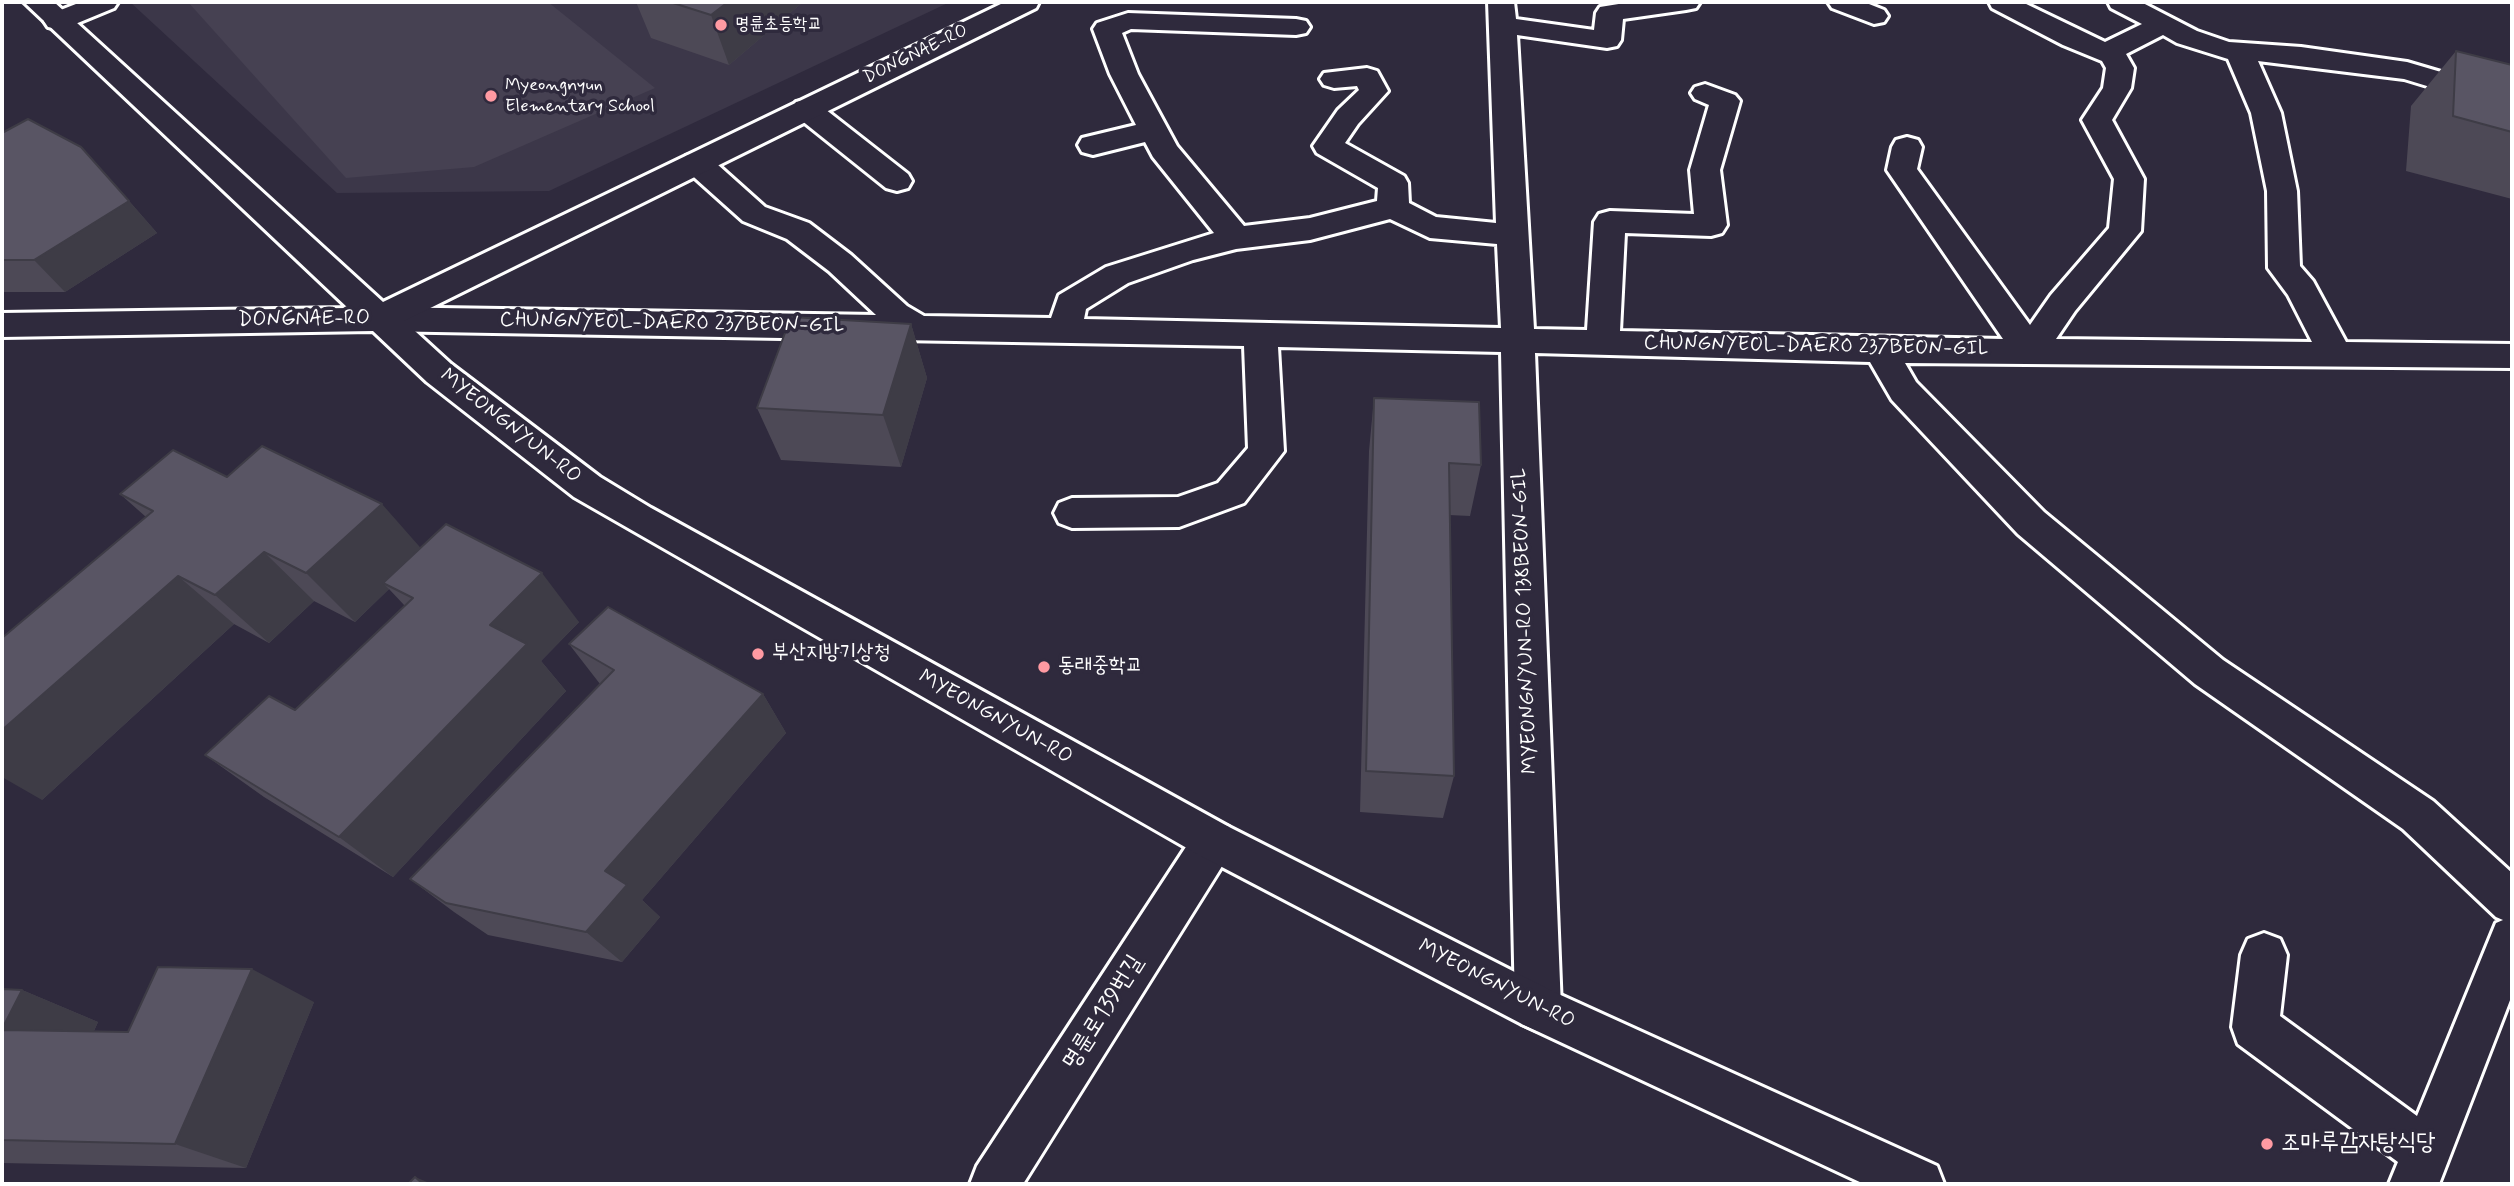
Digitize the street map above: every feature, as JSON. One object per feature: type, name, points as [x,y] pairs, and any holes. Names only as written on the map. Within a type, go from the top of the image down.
[{"type":"street","points":[[48,11],[104,2]]},
{"type":"street","name":"DONGNAE-RO","points":[[2,325],[379,319],[1026,2]]},
{"type":"street","name":"MYEONGNYUN-RO 138BEON-GIL","points":[[1538,1007],[1518,341],[1502,13],[1607,40],[1610,13],[1686,2]]},
{"type":"street","points":[[1842,2],[1874,16]]},
{"type":"street","points":[[2002,2],[2073,39],[2112,55]]},
{"type":"street","points":[[2121,2],[2188,37],[2226,50],[2301,56],[2407,71],[2512,103]]},
{"type":"street","name":"MYEONGNYUN-RO","points":[[48,11],[439,373],[597,493],[1214,841],[1538,1007],[1919,1184]]},
{"type":"street","points":[[1236,238],[1164,150],[1124,74],[1107,29],[1128,22],[1296,27]]},
{"type":"street","points":[[2030,351],[2063,303],[2125,231],[2129,179],[2097,120],[2117,88],[2120,68],[2110,51],[2163,24]]},
{"type":"street","points":[[2239,51],[2266,113],[2282,191],[2284,268],[2301,289],[2335,354]]},
{"type":"street","points":[[1334,79],[1367,77],[1374,91],[1348,117],[1328,146],[1393,183],[1392,208]]},
{"type":"street","points":[[1603,343],[1610,222],[1711,225],[1705,170],[1725,101],[1705,93]]},
{"type":"street","points":[[806,109],[897,181]]},
{"type":"street","points":[[1093,145],[1154,130]]},
{"type":"street","name":"CHUNGNYEOL-DAERO 237BEON-GIL","points":[[1907,147],[1902,170],[2030,351]]},
{"type":"street","points":[[697,163],[754,214],[798,231],[840,263],[895,314],[917,328]]},
{"type":"street","points":[[1065,331],[1071,303],[1117,275],[1236,238],[1310,229],[1392,208],[1430,227],[1512,235]]},
{"type":"street","name":"CHUNGNYEOL-DAERO 237BEON-GIL","points":[[379,319],[1260,334],[1880,350],[2512,356]]},
{"type":"street","points":[[1072,513],[1179,512],[1231,493],[1266,451],[1260,334]]},
{"type":"street","points":[[1880,350],[1904,391],[2031,523],[2209,672],[2418,815],[2512,902]]},
{"type":"street","name":"명륜로139번길","points":[[995,1184],[1214,841]]},
{"type":"street","points":[[2264,955],[2255,1027],[2421,1168],[2512,938]]},
{"type":"shaded area","name":"Myeongnyun Elementary School","points":[[130,2],[950,2],[549,191],[337,193]]},
{"type":"shaded area","points":[[188,2],[548,2],[655,88],[474,167],[346,178]]},
{"type":"building","points":[[670,2],[728,2],[711,15]]},
{"type":"building","points":[[2456,51],[2512,65],[2512,132],[2453,116]]},
{"type":"building","points":[[28,119],[81,147],[129,201],[34,260],[2,260],[2,133]]},
{"type":"building","points":[[791,317],[911,324],[883,415],[757,408]]},
{"type":"building","points":[[1374,398],[1479,402],[1481,465],[1449,463],[1454,776],[1366,771]]},
{"type":"building","points":[[262,446],[382,504],[306,573],[264,552],[215,595],[178,576],[2,730],[2,638],[153,511],[120,494],[173,450],[227,477]]},
{"type":"building","points":[[446,524],[542,573],[490,625],[527,644],[339,837],[205,755],[269,696],[295,710],[413,598],[383,583]]},
{"type":"building","points":[[608,607],[763,694],[605,871],[627,885],[586,932],[446,903],[410,879],[614,670],[569,644]]},
{"type":"building","points":[[158,967],[252,969],[175,1144],[2,1140],[2,1030],[128,1032]]},
{"type":"building","points":[[2,989],[22,990],[2,1029]]},
{"type":"building","points":[[415,1177],[423,1184],[408,1184]]},
{"type":"place","name":"명륜초등학교","points":[[721,25]]},
{"type":"place","name":"Myeongnyun Elementary School","points":[[491,96]]},
{"type":"place","name":"부산지방기상청","points":[[758,654]]},
{"type":"place","name":"동래중학교","points":[[1044,667]]},
{"type":"place","name":"조마루감자탕식당","points":[[2267,1144]]}]
